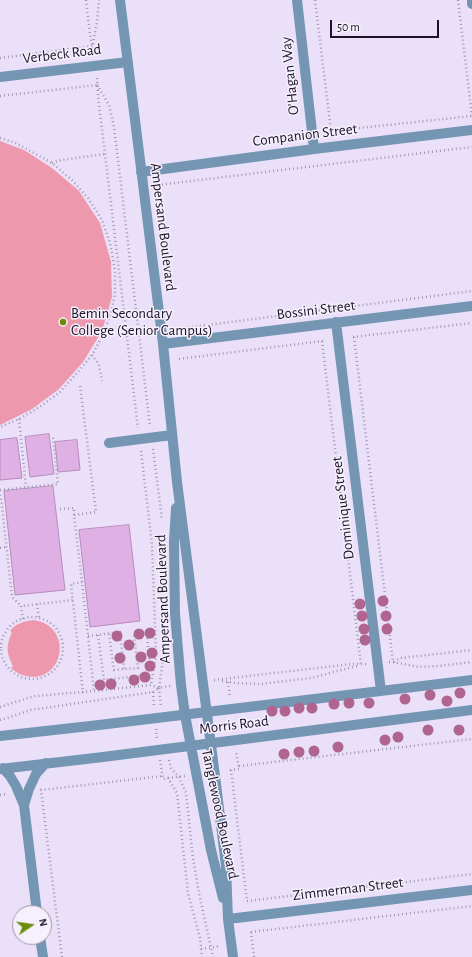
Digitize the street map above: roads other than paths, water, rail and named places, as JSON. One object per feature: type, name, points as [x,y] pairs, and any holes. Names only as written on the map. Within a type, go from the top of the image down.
[{"type":"street","name":"Ampersand Boulevard","points":[[120,0],[163,344],[177,482],[207,712]]},
{"type":"street","name":"O'Hagan Way","points":[[297,0],[314,149]]},
{"type":"street","name":"Verbeck Road","points":[[0,77],[128,62]]},
{"type":"street","name":"Companion Street","points":[[141,172],[472,130]]},
{"type":"street","name":"Bossini Street","points":[[163,344],[472,306]]},
{"type":"street","name":"Dominique Street","points":[[336,322],[381,691]]},
{"type":"street","points":[[109,442],[172,435]]},
{"type":"street","name":"Ampersand Boulevard","points":[[177,482],[174,542],[175,614],[185,715]]},
{"type":"street","name":"Morris Road","points":[[0,736],[472,680]]},
{"type":"street","name":"Morris Road","points":[[2,768],[191,746],[472,710]]},
{"type":"street","name":"Tanglewood Boulevard","points":[[207,712],[226,866],[228,919],[233,957]]},
{"type":"street","name":"Tanglewood Boulevard","points":[[185,715],[211,850],[228,919]]},
{"type":"street","points":[[24,805],[36,774],[46,763]]},
{"type":"street","points":[[2,768],[10,776],[16,786],[24,805],[36,905]]},
{"type":"street","name":"Zimmerman Street","points":[[228,919],[472,890]]},
{"type":"street","points":[[41,945],[43,957]]},
{"type":"place","name":"Bemin Secondary College (Senior Campus)","points":[[63,322]]}]
